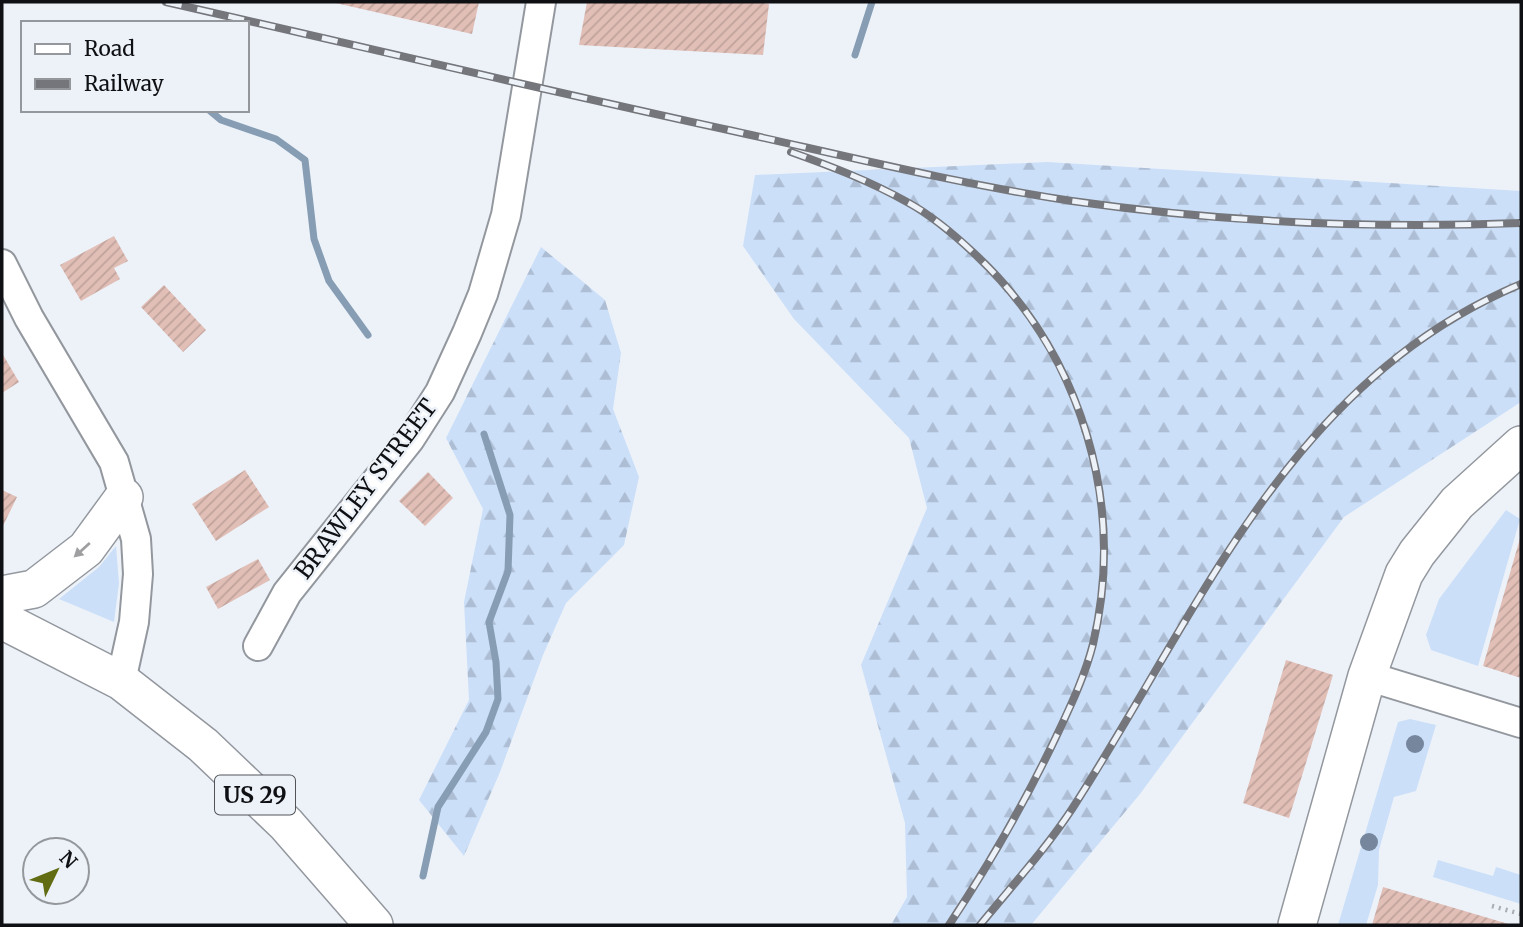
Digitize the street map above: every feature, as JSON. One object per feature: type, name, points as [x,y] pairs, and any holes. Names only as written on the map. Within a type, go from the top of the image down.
[{"type":"main road","points":[[1297,925],[1367,676],[1404,574],[1417,553],[1457,503],[1521,444]]},
{"type":"main road","points":[[2,595],[34,589],[86,549],[124,497]]},
{"type":"main road","name":"US 29","points":[[2,620],[121,681],[202,745],[286,824],[374,925]]},
{"type":"street","name":"BRAWLEY STREET","points":[[258,646],[287,593],[410,439],[440,392],[467,333],[492,268],[506,215],[541,2]]},
{"type":"street","points":[[2,264],[29,318],[114,462],[136,539],[138,574],[134,622],[121,681]]},
{"type":"street","points":[[1367,676],[1521,723]]},
{"type":"path","points":[[1492,906],[1521,914]]},
{"type":"green space","points":[[1047,162],[1521,191],[1521,402],[1344,517],[1140,794],[1031,925],[891,925],[907,897],[905,823],[861,665],[927,508],[909,438],[794,319],[743,246],[755,175]]},
{"type":"green space","points":[[541,247],[605,300],[621,353],[613,409],[639,477],[624,545],[566,603],[464,856],[419,800],[469,700],[464,602],[483,509],[446,438]]},
{"type":"green space","points":[[1506,510],[1520,519],[1478,666],[1431,650],[1426,635],[1439,599]]},
{"type":"green space","points":[[116,546],[119,583],[114,622],[59,599],[99,567]]},
{"type":"green space","points":[[1410,719],[1436,725],[1416,791],[1394,797],[1379,850],[1378,885],[1366,925],[1338,925],[1398,722]]},
{"type":"green space","points":[[1438,860],[1493,876],[1496,867],[1521,875],[1521,904],[1433,877]]},
{"type":"building","points":[[331,2],[479,2],[472,34]]},
{"type":"building","points":[[587,2],[769,4],[763,55],[579,45]]},
{"type":"building","points":[[114,236],[128,261],[114,268],[120,279],[81,301],[60,265]]},
{"type":"building","points":[[164,285],[206,330],[183,352],[141,307]]},
{"type":"building","points":[[2,353],[19,382],[2,393]]},
{"type":"building","points":[[245,470],[269,507],[216,541],[192,504]]},
{"type":"building","points":[[428,472],[453,498],[425,526],[399,501]]},
{"type":"building","points":[[2,490],[17,497],[2,528]]},
{"type":"building","points":[[1521,535],[1521,678],[1483,666]]},
{"type":"building","points":[[258,559],[270,580],[218,609],[206,587]]},
{"type":"building","points":[[1286,660],[1333,675],[1289,818],[1243,803]]},
{"type":"building","points":[[1383,887],[1512,925],[1372,925]]},
{"type":"waterway","points":[[855,55],[872,2]]},
{"type":"waterway","points":[[211,112],[221,120],[276,139],[305,160],[314,239],[329,281],[368,335]]},
{"type":"waterway","points":[[423,876],[438,807],[486,732],[498,699],[496,662],[489,622],[508,571],[510,515],[484,434]]},
{"type":"railway","points":[[166,2],[860,160],[1029,194],[1128,208],[1240,219],[1409,225],[1521,223]]},
{"type":"railway","points":[[791,152],[893,194],[926,214],[978,257],[1014,296],[1044,340],[1069,386],[1087,435],[1099,486],[1104,538],[1102,591],[1086,668],[1032,785],[949,925]]},
{"type":"railway","points":[[980,925],[1062,824],[1209,582],[1257,509],[1310,441],[1371,380],[1440,327],[1521,284]]}]
